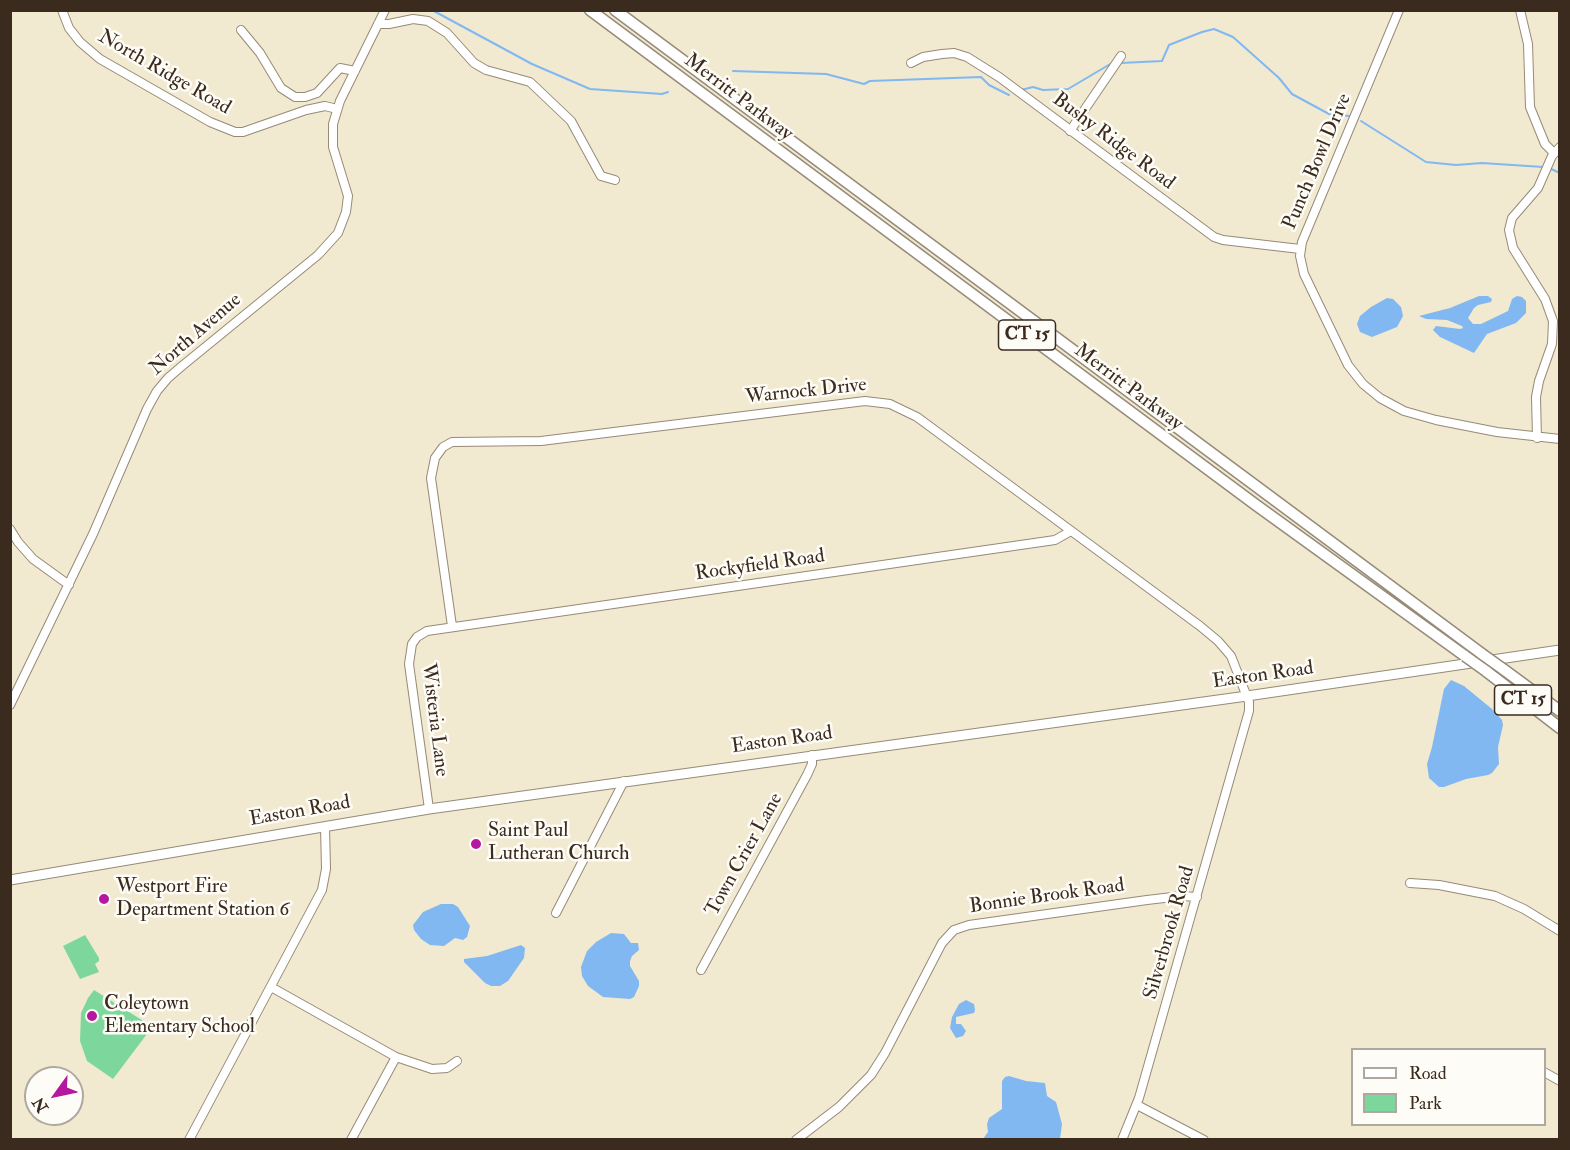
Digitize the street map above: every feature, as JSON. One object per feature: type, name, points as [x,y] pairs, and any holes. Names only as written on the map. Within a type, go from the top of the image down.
[{"type":"highway","name":"Merritt Parkway","points":[[590,10],[1560,728]]},
{"type":"highway","name":"Merritt Parkway","points":[[615,10],[1560,711]]},
{"type":"highway","points":[[1503,669],[1560,704]]},
{"type":"main road","name":"Easton Road","points":[[10,880],[429,808],[1247,696],[1560,650]]},
{"type":"street","name":"North Ridge Road","points":[[62,10],[69,28],[93,54],[210,122],[235,132],[243,132],[306,110],[325,106],[337,109]]},
{"type":"street","name":"North Avenue","points":[[10,705],[69,585],[147,409],[161,386],[182,366],[318,255],[338,233],[345,219],[348,202],[345,182],[332,141],[333,124],[337,109],[385,10]]},
{"type":"street","name":"Punch Bowl Drive","points":[[1399,10],[1300,249],[1304,274],[1343,357],[1363,384],[1380,398],[1404,411],[1422,417],[1497,432],[1560,439]]},
{"type":"street","points":[[1520,10],[1528,44],[1530,107],[1541,137],[1555,152],[1535,191],[1512,218],[1509,230],[1512,244],[1545,299],[1553,321],[1552,344],[1536,397],[1537,438]]},
{"type":"street","points":[[378,24],[413,19],[428,21],[447,33],[474,63],[486,70],[530,82],[571,122],[601,176],[615,180]]},
{"type":"street","points":[[241,30],[260,53],[281,88],[295,97],[317,93],[340,68],[355,71]]},
{"type":"street","name":"Bushy Ridge Road","points":[[912,63],[923,57],[942,54],[962,55],[999,77],[1214,237],[1300,249]]},
{"type":"street","points":[[1070,131],[1121,57]]},
{"type":"street","name":"Warnock Drive","points":[[452,626],[431,478],[435,458],[443,447],[452,442],[541,441],[838,404],[880,401],[902,408],[922,421],[1218,641],[1234,662],[1247,696]]},
{"type":"street","points":[[10,529],[33,559],[69,585]]},
{"type":"street","name":"Rockyfield Road","points":[[452,626],[1007,548],[1055,540],[1071,531]]},
{"type":"street","name":"Wisteria Lane","points":[[429,808],[410,672],[410,652],[414,641],[420,635],[433,629],[452,626]]},
{"type":"street","name":"Silverbrook Road","points":[[1137,1105],[1243,735],[1249,711],[1247,696]]},
{"type":"street","name":"Town Crier Lane","points":[[702,967],[807,775],[812,764],[812,755]]},
{"type":"street","points":[[556,913],[624,782]]},
{"type":"street","points":[[189,1140],[311,911],[325,880],[325,827]]},
{"type":"street","points":[[1410,883],[1439,885],[1495,896],[1524,909],[1560,931]]},
{"type":"street","name":"Bonnie Brook Road","points":[[796,1140],[839,1107],[871,1076],[942,943],[954,930],[969,925],[1147,900],[1181,896],[1197,897]]},
{"type":"street","points":[[270,987],[396,1057],[432,1069],[447,1068],[458,1061]]},
{"type":"street","points":[[351,1140],[396,1057]]},
{"type":"street","points":[[1546,1073],[1560,1081]]},
{"type":"street","points":[[1122,1140],[1137,1105],[1204,1140]]},
{"type":"green space","points":[[85,935],[99,958],[95,964],[99,972],[80,979],[63,946]]},
{"type":"green space","points":[[94,990],[145,1022],[147,1034],[113,1079],[87,1061],[80,1041],[81,1013]]},
{"type":"water","points":[[1479,296],[1488,296],[1492,299],[1491,302],[1474,308],[1468,318],[1473,324],[1481,324],[1508,311],[1512,299],[1517,296],[1526,301],[1526,313],[1516,323],[1487,334],[1474,353],[1440,337],[1433,330],[1436,326],[1460,329],[1463,328],[1462,326],[1447,320],[1426,319],[1419,316],[1450,308]]},
{"type":"water","points":[[1387,298],[1393,299],[1401,307],[1403,316],[1397,327],[1372,337],[1360,332],[1357,324],[1360,316]]},
{"type":"water","points":[[1451,680],[1464,686],[1502,720],[1498,747],[1499,764],[1488,775],[1439,787],[1429,778],[1427,764],[1444,689]]},
{"type":"water","points":[[441,904],[453,904],[458,907],[470,926],[467,937],[463,940],[455,938],[444,946],[430,945],[421,939],[413,925],[423,912]]},
{"type":"water","points":[[611,933],[624,934],[631,943],[638,943],[639,950],[632,956],[630,966],[639,981],[639,986],[634,997],[630,999],[603,997],[588,986],[582,976],[581,967],[587,951]]},
{"type":"water","points":[[521,945],[525,948],[524,958],[508,981],[500,986],[485,983],[464,962],[464,959],[487,956]]},
{"type":"water","points":[[966,1000],[974,1004],[975,1010],[974,1013],[956,1017],[956,1024],[961,1024],[966,1031],[963,1036],[956,1038],[950,1028],[952,1017],[959,1004]]},
{"type":"water","points":[[1009,1076],[1045,1083],[1047,1096],[1056,1102],[1062,1124],[1060,1139],[983,1139],[988,1132],[989,1118],[1002,1109],[1002,1081]]},
{"type":"waterway","points":[[432,10],[532,64],[590,89],[662,94],[668,92]]},
{"type":"waterway","points":[[1121,63],[1162,61],[1169,45],[1214,29],[1233,37],[1279,78],[1292,94],[1329,114],[1349,116]]},
{"type":"waterway","points":[[1021,90],[1033,87],[1043,90],[1068,89],[1112,63]]},
{"type":"waterway","points":[[733,71],[826,74],[864,84],[870,81],[981,77],[989,85],[1009,95]]},
{"type":"waterway","points":[[1361,121],[1426,162],[1543,167]]},
{"type":"waterway","points":[[1549,168],[1560,173]]},
{"type":"place","name":"Saint Paul Lutheran Church","points":[[476,844]]},
{"type":"place","name":"Westport Fire Department Station 6","points":[[104,899]]},
{"type":"place","name":"Coleytown Elementary School","points":[[92,1016]]}]
